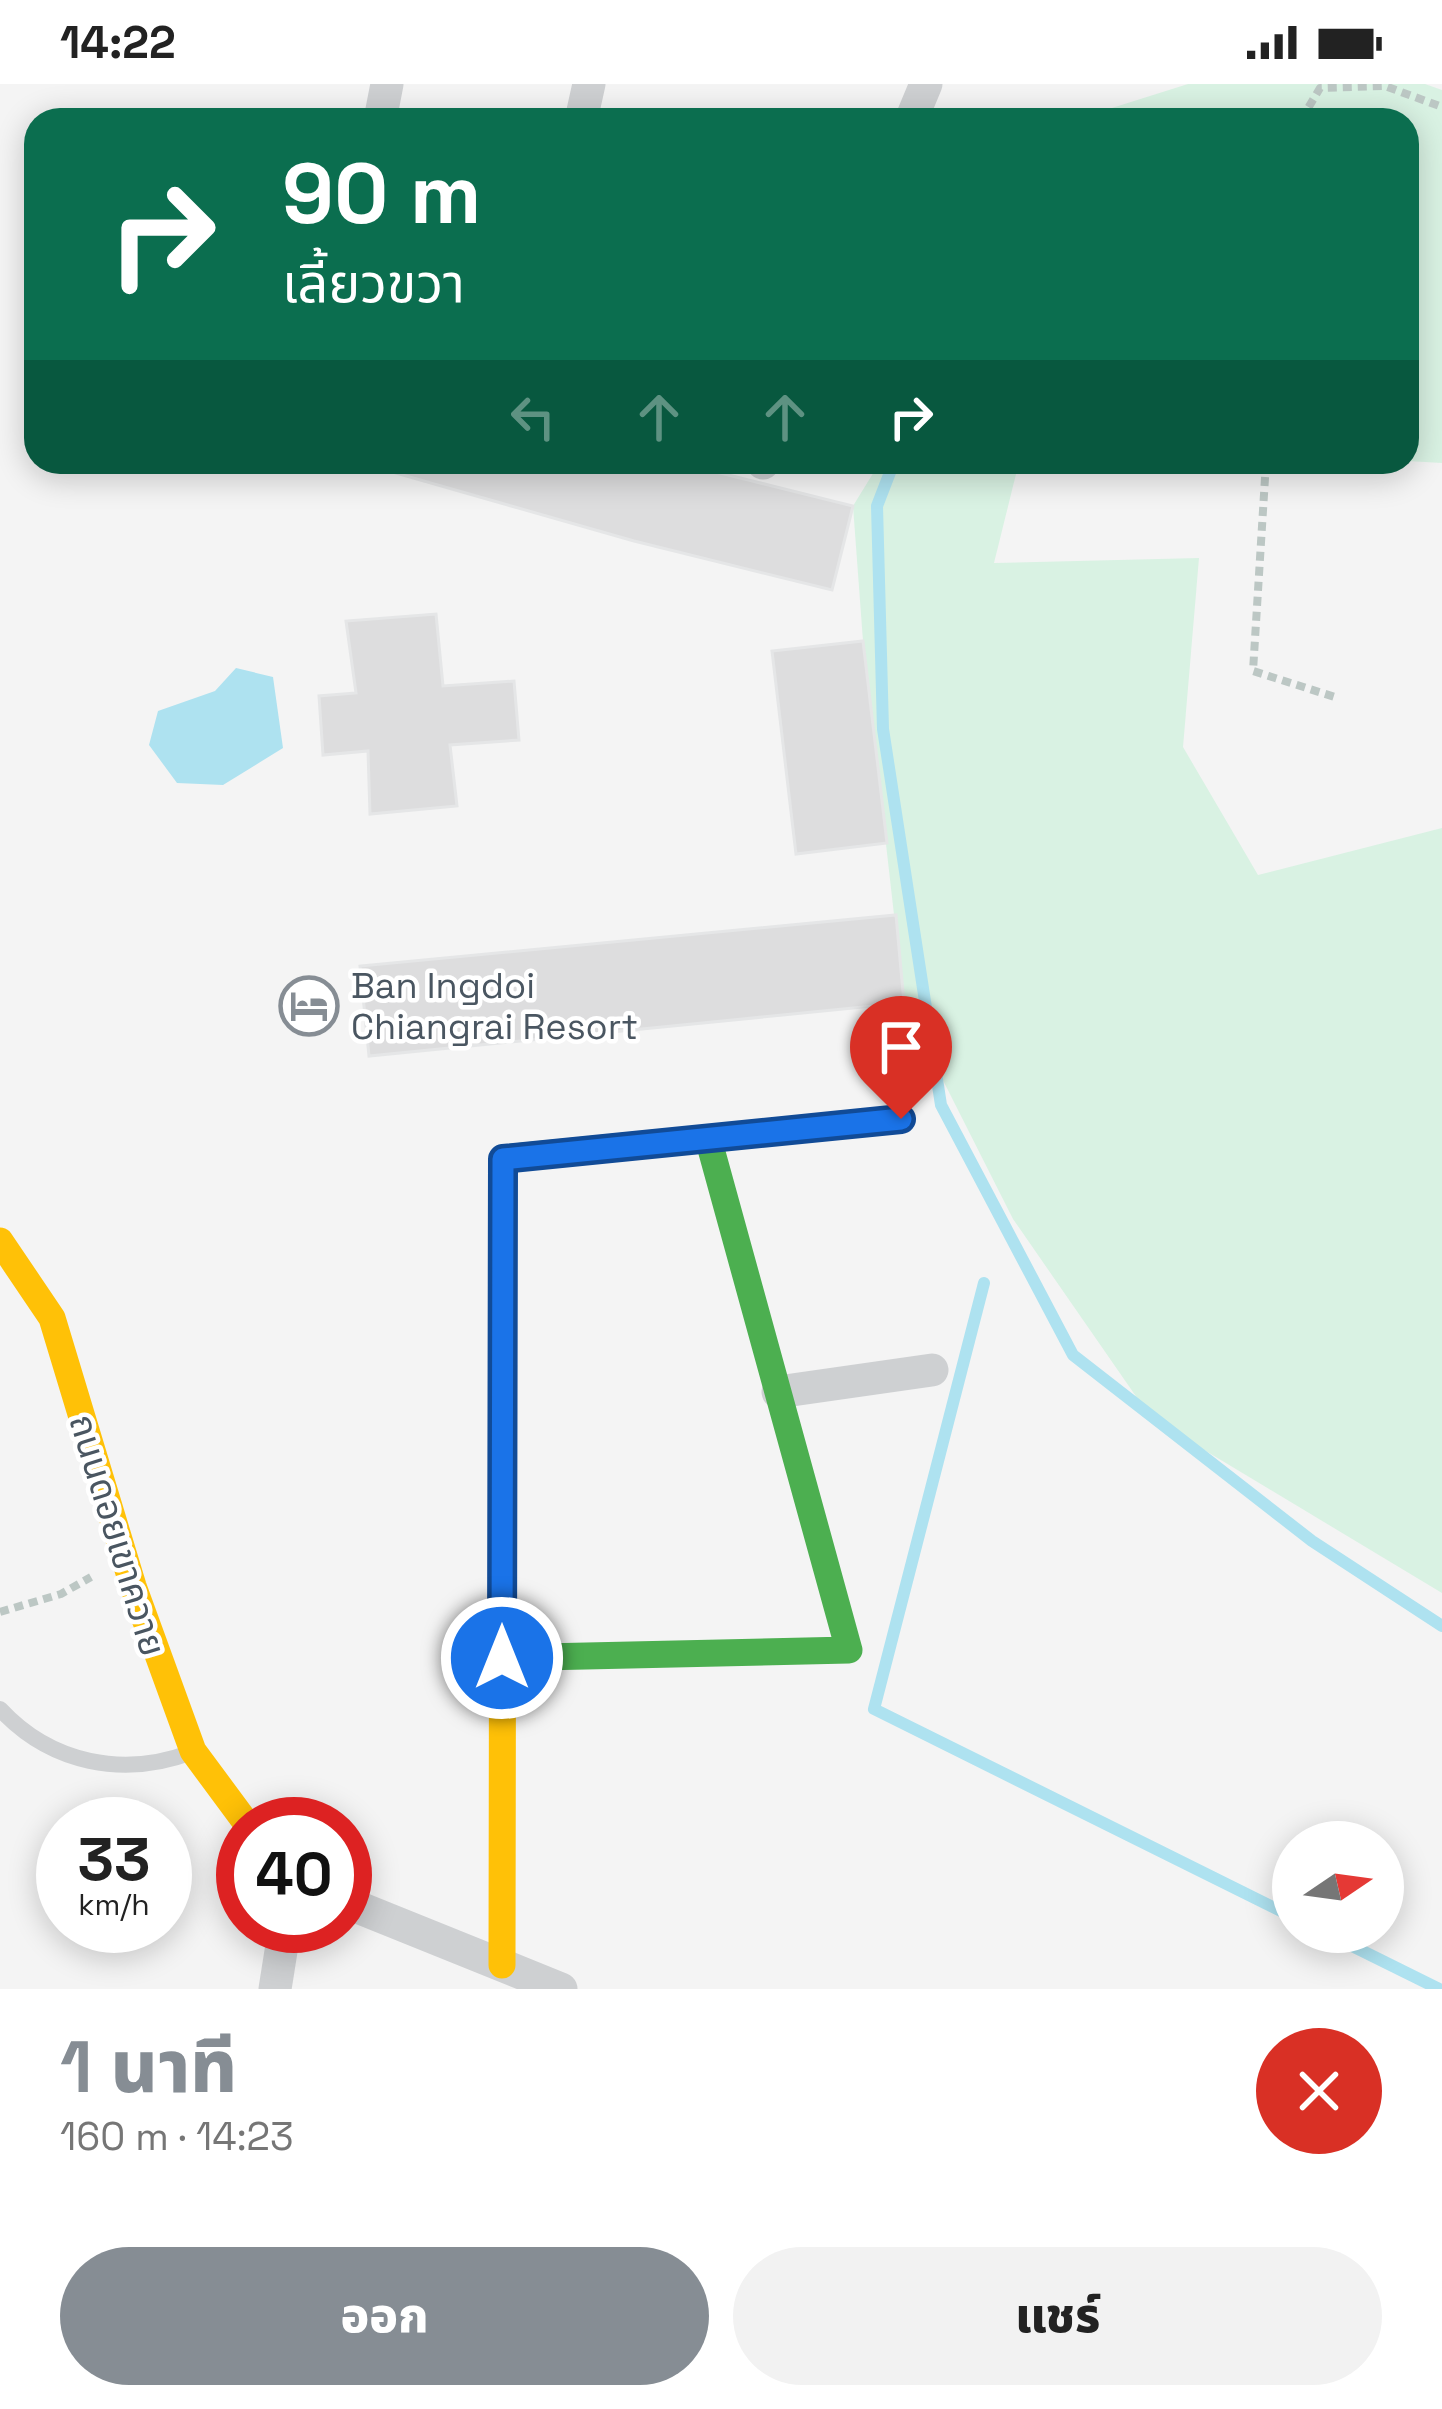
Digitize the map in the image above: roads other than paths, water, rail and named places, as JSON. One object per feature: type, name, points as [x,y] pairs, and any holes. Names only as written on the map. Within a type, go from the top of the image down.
[{"type":"street","points":[[502,1965],[503,1159],[901,1119]]},
{"type":"street","points":[[502,1658],[849,1650],[708,1138]]},
{"type":"street","name":"ถนนดอยเขาควาย","points":[[0,1240],[52,1318],[166,1686],[193,1751],[227,1797]]},
{"type":"street","points":[[778,1392],[932,1370]]},
{"type":"street","points":[[372,1913],[561,1989]]},
{"type":"street","points":[[275,1989],[280,1953]]},
{"type":"lane","points":[[1,1713],[91,1765],[159,1765],[193,1751]]},
{"type":"water","points":[[236,668],[273,677],[283,748],[223,785],[177,783],[149,745],[158,711],[215,691]]},
{"type":"waterway","points":[[889,474],[877,506],[883,729],[941,1105],[1073,1355],[1312,1541],[1442,1626]]},
{"type":"waterway","points":[[984,1283],[874,1709],[1272,1907]]},
{"type":"waterway","points":[[1366,1953],[1439,1989]]},
{"type":"place","name":"Ban Ingdoi Chiangrai Resort","points":[[309,1006]]}]
